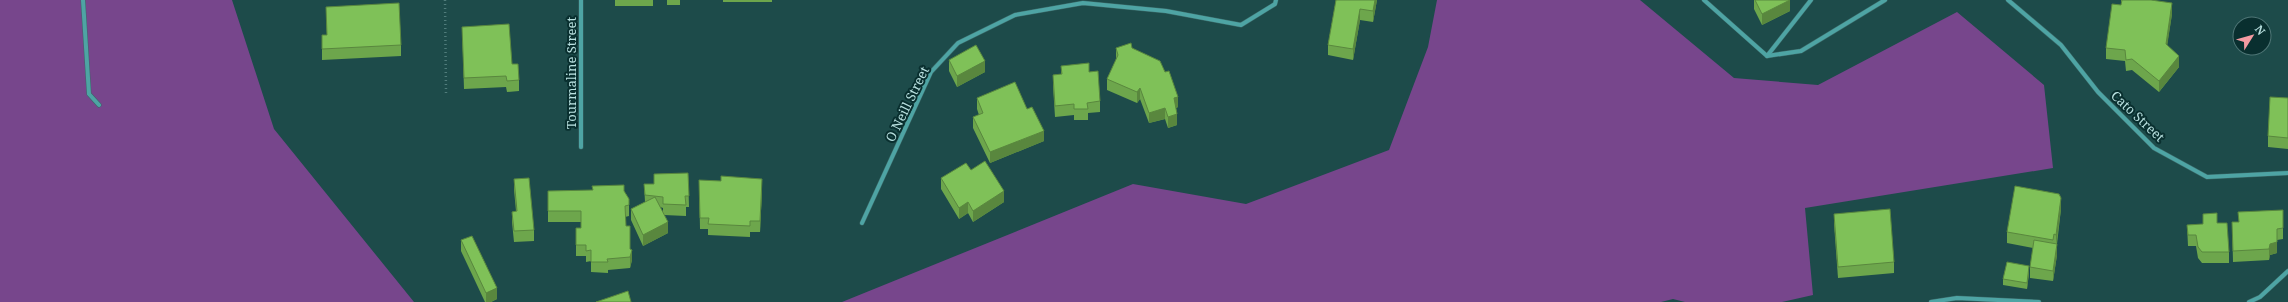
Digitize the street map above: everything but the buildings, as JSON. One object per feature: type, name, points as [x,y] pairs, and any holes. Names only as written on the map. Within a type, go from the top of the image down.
[{"type":"street","points":[[83,0],[89,94],[99,104]]},
{"type":"street","name":"Tourmaline Street","points":[[581,0],[581,147]]},
{"type":"street","name":"O Neill Street","points":[[862,223],[931,72],[958,43],[1015,15],[1083,3],[1166,10],[1241,25],[1275,4],[1276,0]]},
{"type":"street","points":[[1704,0],[1767,56],[1801,51],[1885,0]]},
{"type":"street","points":[[1767,56],[1811,0]]},
{"type":"street","name":"Cato Street","points":[[2008,0],[2060,45],[2098,92],[2154,148],[2207,177],[2288,173]]},
{"type":"street","points":[[2249,302],[2260,297],[2288,271]]},
{"type":"street","points":[[1931,302],[1957,298],[2038,302]]},
{"type":"path","points":[[445,0],[446,92]]},
{"type":"shaded area","points":[[0,0],[232,0],[274,129],[414,302],[0,302]]},
{"type":"shaded area","points":[[1437,0],[1640,0],[1734,78],[1818,85],[1957,12],[2044,85],[2053,168],[1805,208],[1813,295],[1782,302],[1685,302],[1673,299],[1661,302],[842,302],[1133,184],[1246,204],[1389,150],[1428,47]]}]
